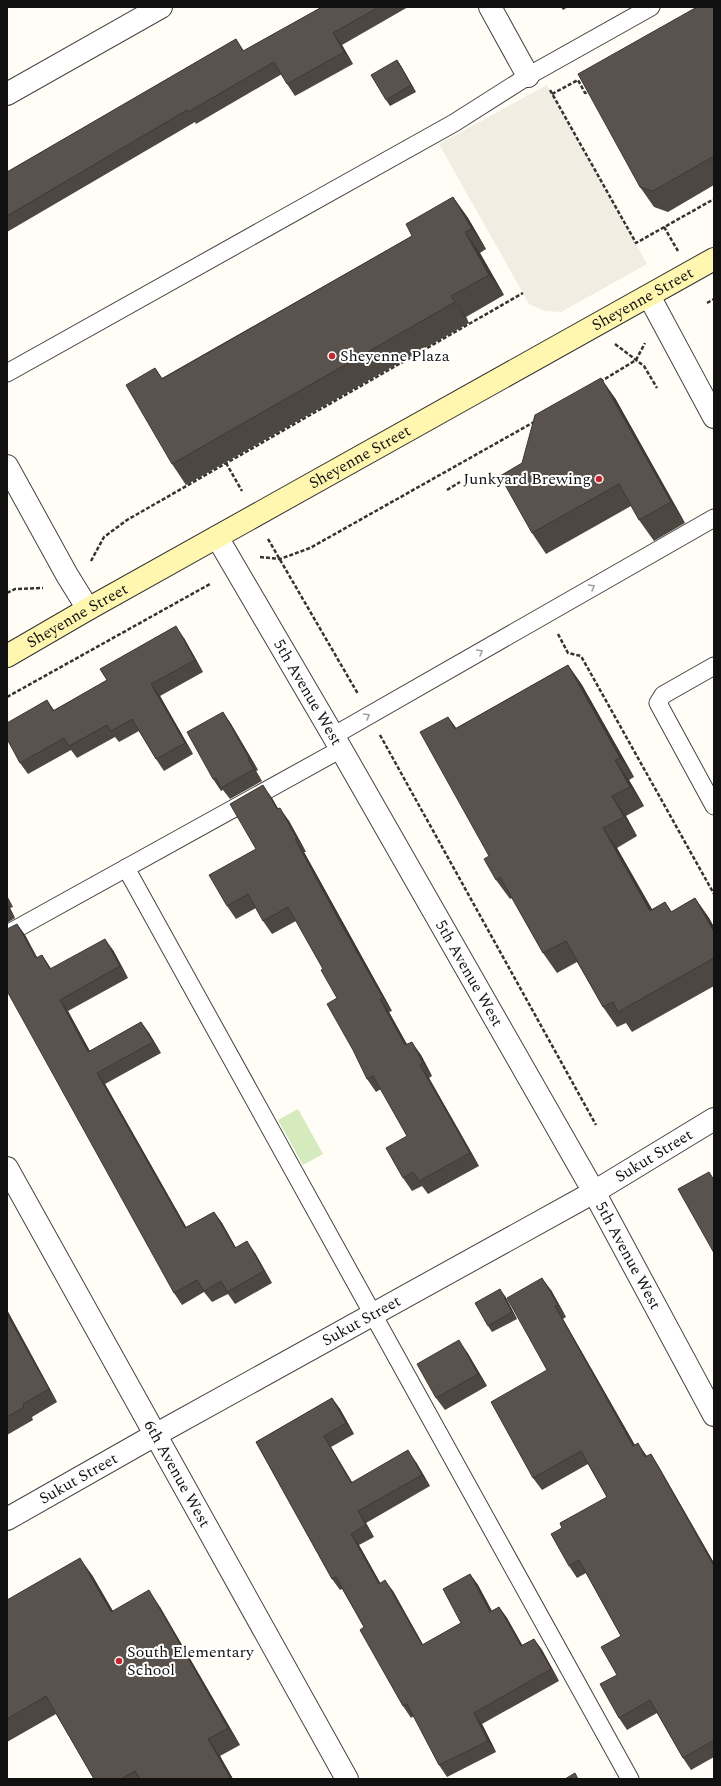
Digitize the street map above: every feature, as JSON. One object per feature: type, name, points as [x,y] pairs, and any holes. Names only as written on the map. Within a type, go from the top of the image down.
[{"type":"main road","name":"Sheyenne Street","points":[[7,656],[88,609],[714,259]]},
{"type":"street","points":[[7,94],[161,7]]},
{"type":"street","points":[[490,7],[534,74]]},
{"type":"street","points":[[649,296],[714,417]]},
{"type":"street","points":[[7,466],[67,575],[88,609]]},
{"type":"street","name":"5th Avenue West","points":[[217,537],[337,743],[594,1192],[714,1415]]},
{"type":"street","name":"Sukut Street","points":[[7,1519],[155,1435],[594,1192],[714,1119]]},
{"type":"street","name":"6th Avenue West","points":[[7,1168],[347,1779]]},
{"type":"lane","points":[[7,373],[454,123],[534,74],[652,7]]},
{"type":"lane","points":[[7,934],[126,868],[337,743],[369,715],[714,518]]},
{"type":"lane","points":[[714,666],[663,695],[658,703],[714,806]]},
{"type":"lane","points":[[126,868],[630,1779]]},
{"type":"path","points":[[534,74],[552,94],[636,243],[714,199]]},
{"type":"path","points":[[552,94],[578,80],[585,94],[591,90]]},
{"type":"path","points":[[664,227],[679,253]]},
{"type":"path","points":[[91,561],[104,537],[127,520],[523,293]]},
{"type":"path","points":[[707,303],[714,298]]},
{"type":"path","points":[[598,384],[636,360],[646,340]]},
{"type":"path","points":[[612,343],[644,366],[657,388]]},
{"type":"path","points":[[258,557],[280,559],[310,548],[540,419]]},
{"type":"path","points":[[226,463],[242,491]]},
{"type":"path","points":[[447,490],[460,482]]},
{"type":"path","points":[[268,539],[369,715],[596,1126]]},
{"type":"path","points":[[7,697],[210,584]]},
{"type":"path","points":[[7,593],[15,589],[44,588]]},
{"type":"path","points":[[547,613],[568,652],[581,656],[714,894]]},
{"type":"green space","points":[[298,1109],[323,1154],[303,1165],[278,1120]]},
{"type":"shaded area","points":[[547,85],[647,264],[561,312],[545,311],[529,304],[439,144]]},
{"type":"building","points":[[322,7],[379,7],[333,33],[344,52],[287,84],[274,62],[188,112],[187,110],[7,216],[7,172],[236,39],[243,51]]},
{"type":"building","points":[[697,7],[714,7],[714,156],[653,191],[640,187],[578,74]]},
{"type":"building","points":[[397,60],[411,85],[386,100],[371,75]]},
{"type":"building","name":"Sheyenne Plaza","points":[[453,197],[472,229],[465,232],[489,275],[451,296],[455,302],[172,464],[126,385],[155,368],[162,379],[412,236],[406,224]]},
{"type":"building","name":"Junkyard Brewing","points":[[601,378],[671,502],[639,520],[619,484],[532,533],[500,476],[522,463],[535,415]]},
{"type":"building","points":[[176,626],[195,660],[151,684],[185,743],[156,759],[132,719],[111,731],[107,725],[69,746],[64,738],[20,763],[7,739],[7,723],[47,700],[53,711],[107,680],[100,669]]},
{"type":"building","points":[[568,665],[620,758],[615,760],[630,787],[612,796],[624,817],[603,828],[650,911],[665,902],[671,912],[695,898],[714,932],[714,958],[618,1012],[613,1002],[603,1007],[566,941],[543,953],[500,877],[496,880],[484,859],[489,856],[420,732],[448,717],[455,729]]},
{"type":"building","points":[[223,712],[254,769],[221,788],[216,778],[213,779],[187,732]]},
{"type":"building","points":[[263,785],[277,809],[280,808],[297,839],[295,839],[383,998],[380,999],[405,1045],[412,1042],[423,1063],[420,1065],[470,1153],[419,1181],[413,1172],[403,1178],[386,1148],[407,1136],[373,1076],[367,1079],[353,1050],[327,1004],[337,998],[321,970],[323,969],[288,907],[263,921],[248,894],[227,906],[209,875],[256,849],[230,804]]},
{"type":"building","points":[[17,924],[36,958],[42,955],[50,969],[105,939],[120,966],[60,1000],[88,1052],[141,1022],[153,1042],[97,1073],[185,1228],[214,1212],[235,1248],[247,1241],[264,1271],[227,1292],[221,1281],[204,1291],[197,1280],[174,1293],[7,991],[7,929]]},
{"type":"building","points":[[709,1172],[714,1180],[714,1253],[678,1189]]},
{"type":"building","points":[[542,1278],[558,1305],[555,1306],[633,1446],[638,1443],[645,1457],[651,1454],[714,1566],[714,1740],[683,1758],[650,1700],[619,1718],[600,1684],[617,1675],[601,1647],[621,1636],[579,1560],[569,1566],[551,1534],[562,1528],[560,1523],[607,1497],[581,1451],[533,1478],[491,1402],[547,1370],[507,1298]]},
{"type":"building","points":[[500,1289],[512,1312],[488,1326],[475,1303]]},
{"type":"building","points":[[7,1314],[49,1389],[23,1404],[24,1407],[7,1417]]},
{"type":"building","points":[[459,1340],[478,1374],[436,1398],[417,1364]]},
{"type":"building","points":[[332,1398],[346,1423],[324,1436],[351,1483],[408,1450],[422,1475],[358,1511],[366,1525],[351,1534],[379,1584],[385,1580],[422,1645],[461,1623],[443,1589],[470,1574],[490,1612],[499,1607],[521,1646],[534,1639],[551,1669],[474,1713],[488,1741],[439,1765],[407,1704],[403,1706],[360,1630],[364,1627],[336,1577],[332,1579],[256,1442]]},
{"type":"building","points":[[80,1558],[111,1612],[149,1590],[228,1728],[208,1739],[231,1779],[140,1779],[135,1771],[121,1779],[94,1779],[46,1696],[7,1719],[7,1600]]},
{"type":"building","points":[[575,1773],[578,1779],[565,1779]]},
{"type":"place","name":"Sheyenne Plaza","points":[[332,356]]},
{"type":"place","name":"Junkyard Brewing","points":[[599,479]]},
{"type":"place","name":"South Elementary School","points":[[119,1661]]}]
